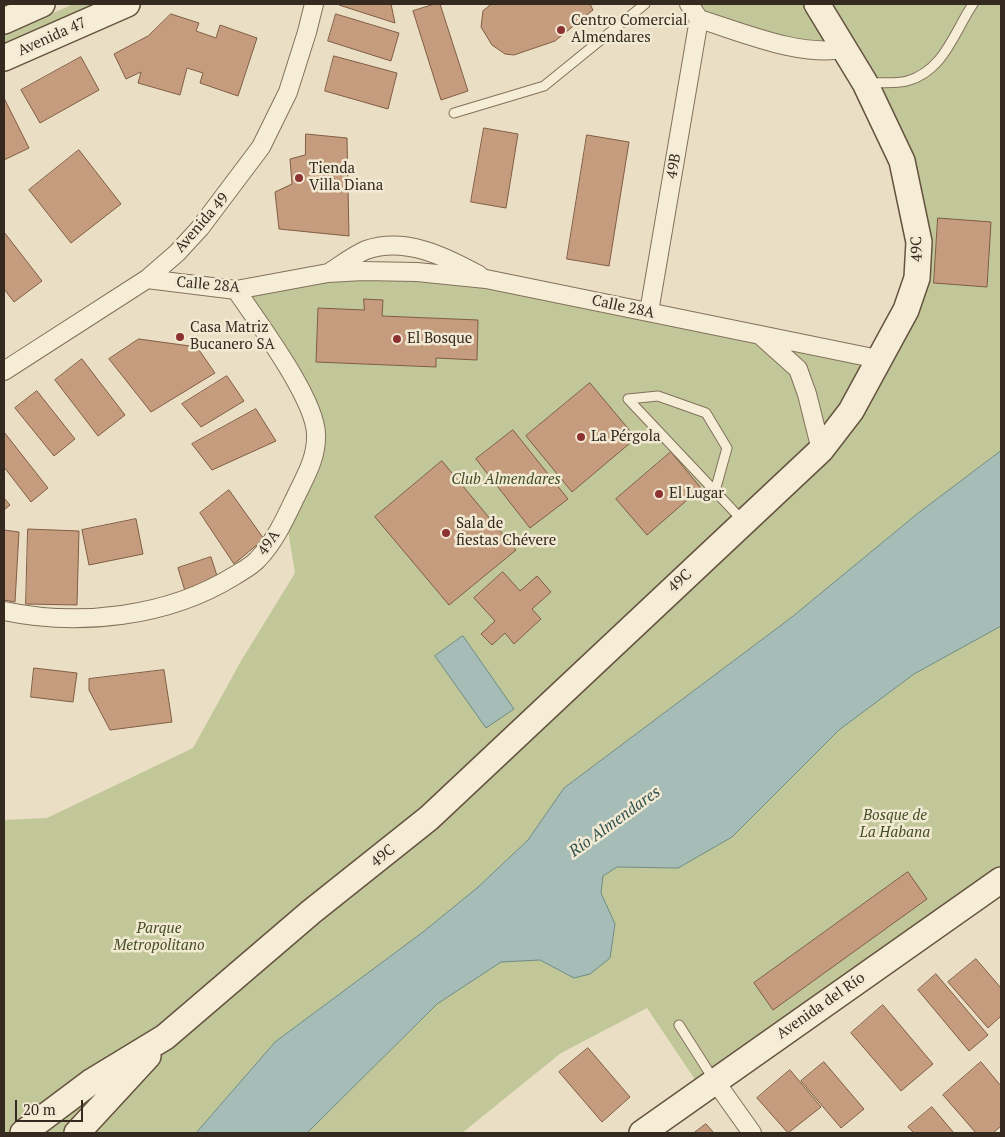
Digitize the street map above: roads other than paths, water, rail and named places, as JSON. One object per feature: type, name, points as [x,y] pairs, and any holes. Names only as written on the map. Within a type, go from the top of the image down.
[{"type":"street","points":[[4,20],[42,4]]},
{"type":"street","name":"Avenida 47","points":[[4,58],[127,4]]},
{"type":"street","name":"Avenida 49","points":[[4,370],[147,279],[177,253],[200,228],[261,147],[288,92],[314,4]]},
{"type":"street","points":[[689,4],[699,19],[810,50],[829,52],[844,49]]},
{"type":"street","name":"49C","points":[[77,1133],[165,1037],[311,912],[429,818],[820,450],[851,411],[906,310],[917,278],[919,242],[902,161],[865,83],[817,4]]},
{"type":"street","name":"49B","points":[[649,312],[699,19]]},
{"type":"street","name":"Calle 28A","points":[[328,273],[365,251],[385,246],[403,246],[445,258],[486,279]]},
{"type":"street","name":"Calle 28A","points":[[147,279],[236,290],[328,273],[363,271],[416,272],[486,279],[878,359]]},
{"type":"street","name":"49A","points":[[4,611],[58,618],[107,616],[157,608],[211,590],[257,560],[272,542],[314,458],[316,433],[312,413],[295,381],[236,290]]},
{"type":"street","name":"Calle 28A","points":[[759,335],[798,369],[807,394],[820,450]]},
{"type":"street","name":"Avenida del Río","points":[[642,1133],[1001,880]]},
{"type":"street","name":"49C","points":[[23,1133],[91,1082],[165,1037]]},
{"type":"street","points":[[715,1081],[752,1133]]},
{"type":"lane","points":[[454,113],[544,86],[645,4]]},
{"type":"lane","points":[[865,83],[904,81],[920,76],[938,63],[974,4]]},
{"type":"lane","points":[[715,491],[728,448],[706,413],[658,396],[628,399],[744,522]]},
{"type":"lane","points":[[679,1025],[715,1081]]},
{"type":"water","name":"Río Almendares","points":[[1001,451],[1001,626],[914,674],[839,730],[732,837],[678,868],[617,867],[603,876],[601,893],[615,924],[610,958],[590,974],[574,978],[540,960],[501,962],[437,1004],[307,1133],[196,1133],[275,1042],[423,932],[477,888],[528,840],[564,788],[792,617],[917,514]]},
{"type":"water","points":[[463,636],[514,709],[486,728],[435,656]]},
{"type":"place","name":"Centro Comercial Almendares","points":[[561,30]]},
{"type":"place","name":"Tienda Villa Diana","points":[[299,178]]},
{"type":"place","name":"Casa Matriz Bucanero SA","points":[[180,337]]},
{"type":"place","name":"El Bosque","points":[[397,339]]},
{"type":"place","name":"La Pérgola","points":[[581,437]]},
{"type":"place","name":"El Lugar","points":[[659,494]]},
{"type":"place","name":"Sala de fiestas Chévere","points":[[446,533]]},
{"type":"park label","name":"Club Almendares","points":[[506,480]]},
{"type":"park label","name":"Bosque de La Habana","points":[[895,824]]},
{"type":"park label","name":"Parque Metropolitano","points":[[159,938]]}]
